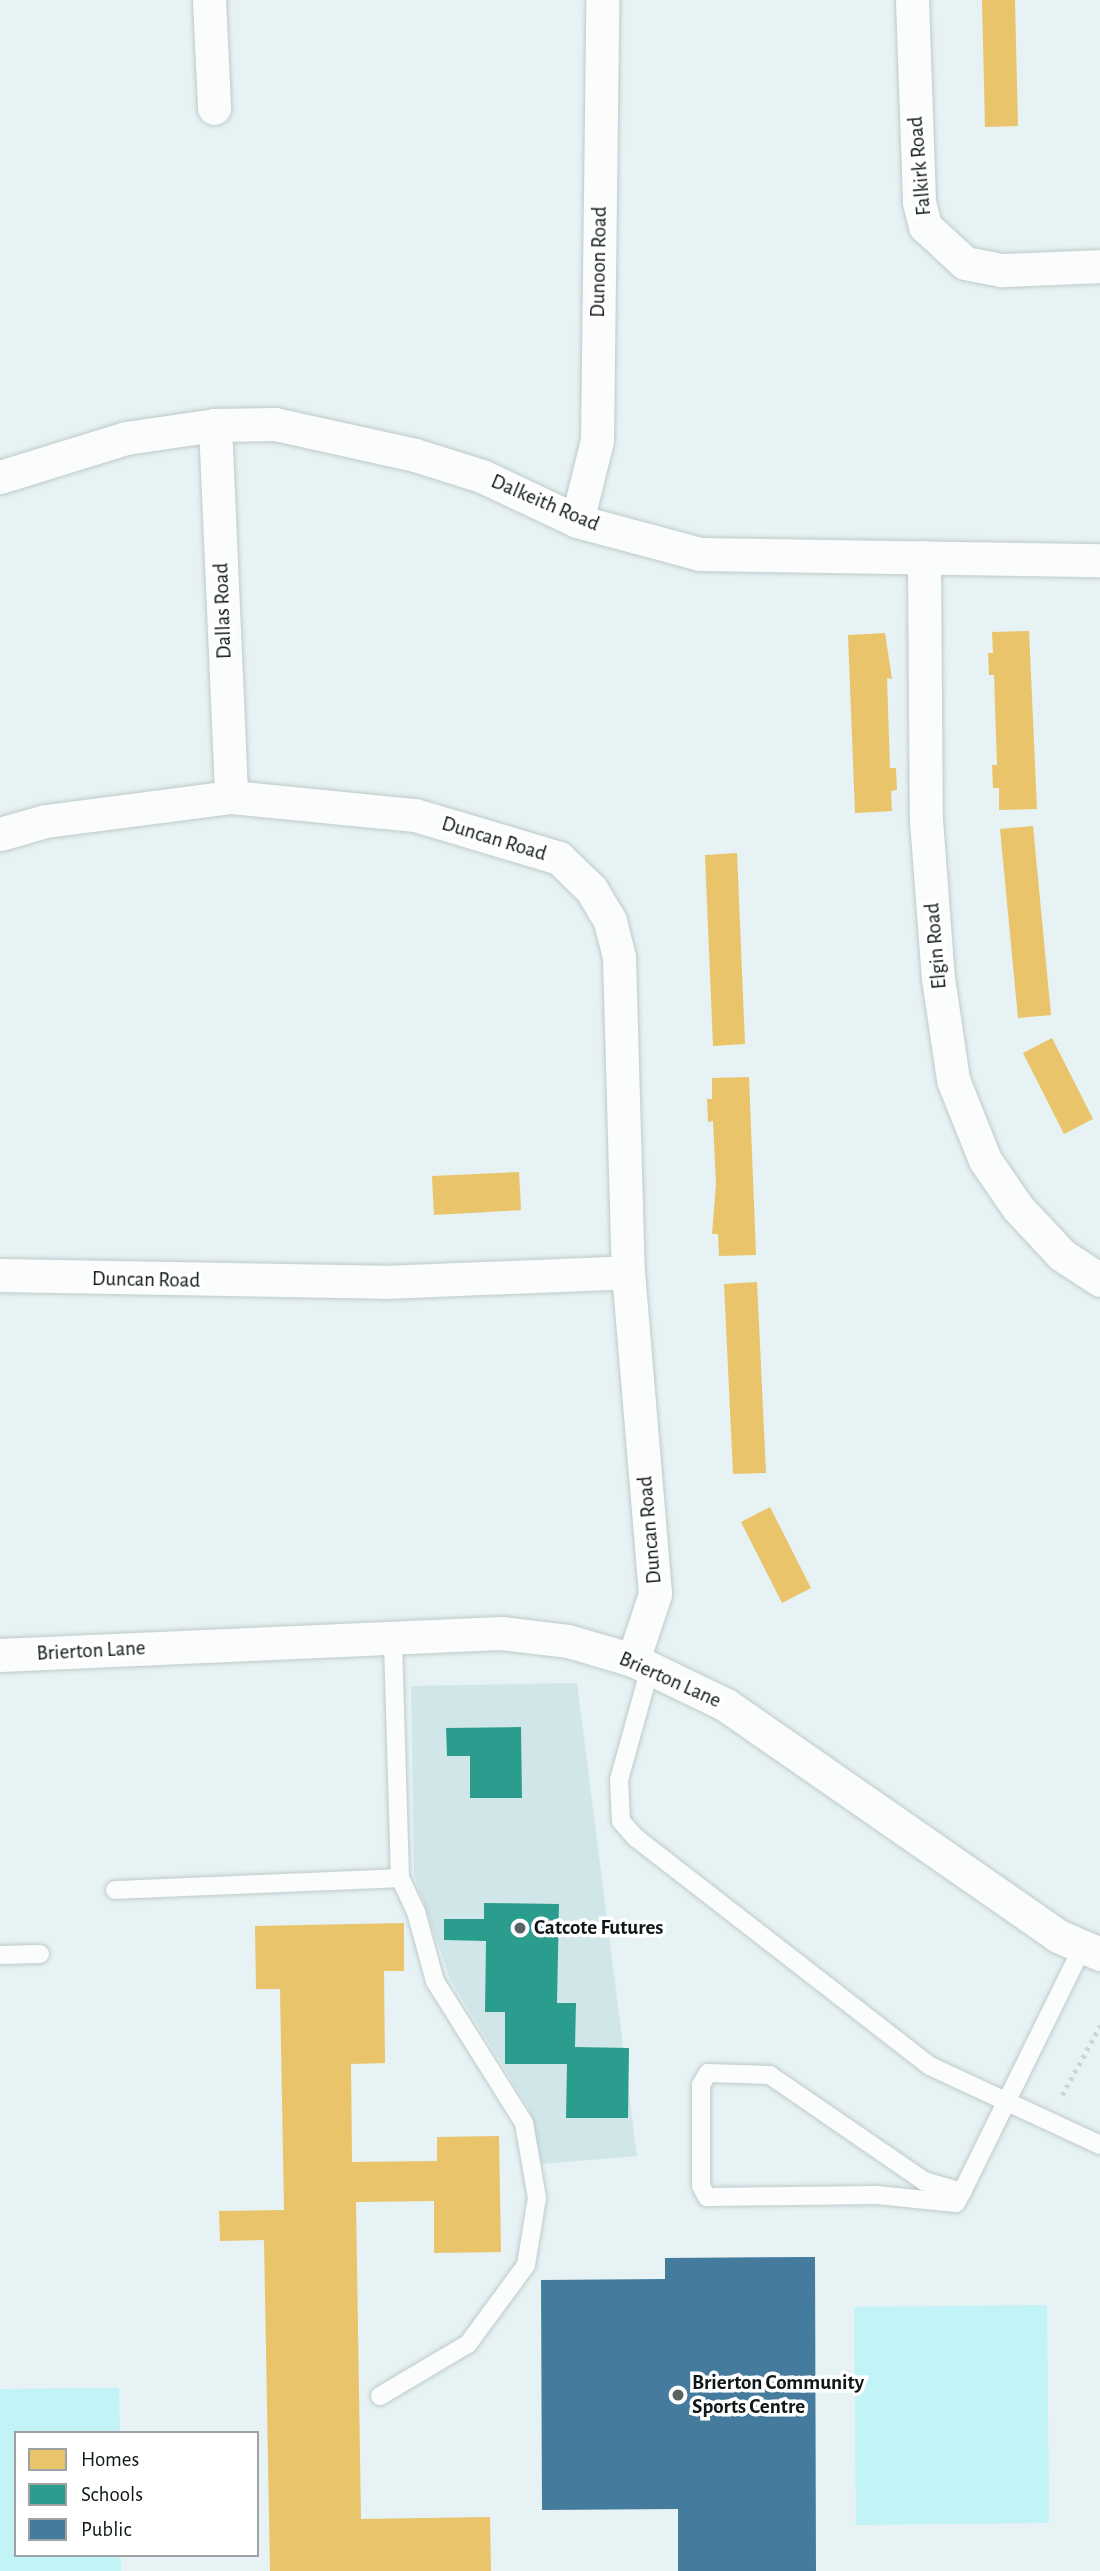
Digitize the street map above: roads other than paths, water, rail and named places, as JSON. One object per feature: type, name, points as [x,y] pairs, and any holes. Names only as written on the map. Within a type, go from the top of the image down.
[{"type":"street","points":[[209,0],[214,108]]},
{"type":"street","name":"Dunoon Road","points":[[577,521],[597,440],[602,0]]},
{"type":"street","name":"Falkirk Road","points":[[912,0],[919,202],[925,226],[965,264],[1002,270],[1100,266]]},
{"type":"street","name":"Dalkeith Road","points":[[0,477],[125,438],[215,425],[275,424],[415,455],[482,476],[577,521],[700,554],[1100,560]]},
{"type":"street","name":"Dallas Road","points":[[215,425],[230,797]]},
{"type":"street","name":"Elgin Road","points":[[924,556],[926,820],[938,978],[953,1080],[985,1160],[1018,1208],[1062,1255],[1100,1280]]},
{"type":"street","name":"Duncan Road","points":[[0,834],[46,821],[230,797],[415,815],[559,858],[591,889],[610,921],[619,957],[628,1272],[655,1594],[641,1664]]},
{"type":"street","name":"Duncan Road","points":[[0,1275],[384,1282],[628,1272]]},
{"type":"street","name":"Brierton Lane","points":[[0,1655],[501,1633],[568,1641],[641,1664],[726,1704],[1058,1936],[1091,1951]]},
{"type":"lane","points":[[380,2396],[468,2344],[526,2265],[537,2198],[524,2123],[435,1981],[416,1912],[400,1878],[393,1637]]},
{"type":"lane","points":[[641,1664],[619,1780],[621,1821],[636,1838],[930,2066],[1007,2098],[1100,2145]]},
{"type":"lane","points":[[115,1890],[400,1878]]},
{"type":"lane","points":[[962,2192],[924,2181],[770,2075],[708,2073],[701,2085],[701,2186],[707,2197],[877,2195],[956,2203],[962,2192],[1007,2098],[1091,1951]]},
{"type":"lane","points":[[0,1955],[40,1954]]},
{"type":"place","name":"Catcote Futures","points":[[520,1928]]},
{"type":"place","name":"Brierton Community Sports Centre","points":[[678,2395]]}]
